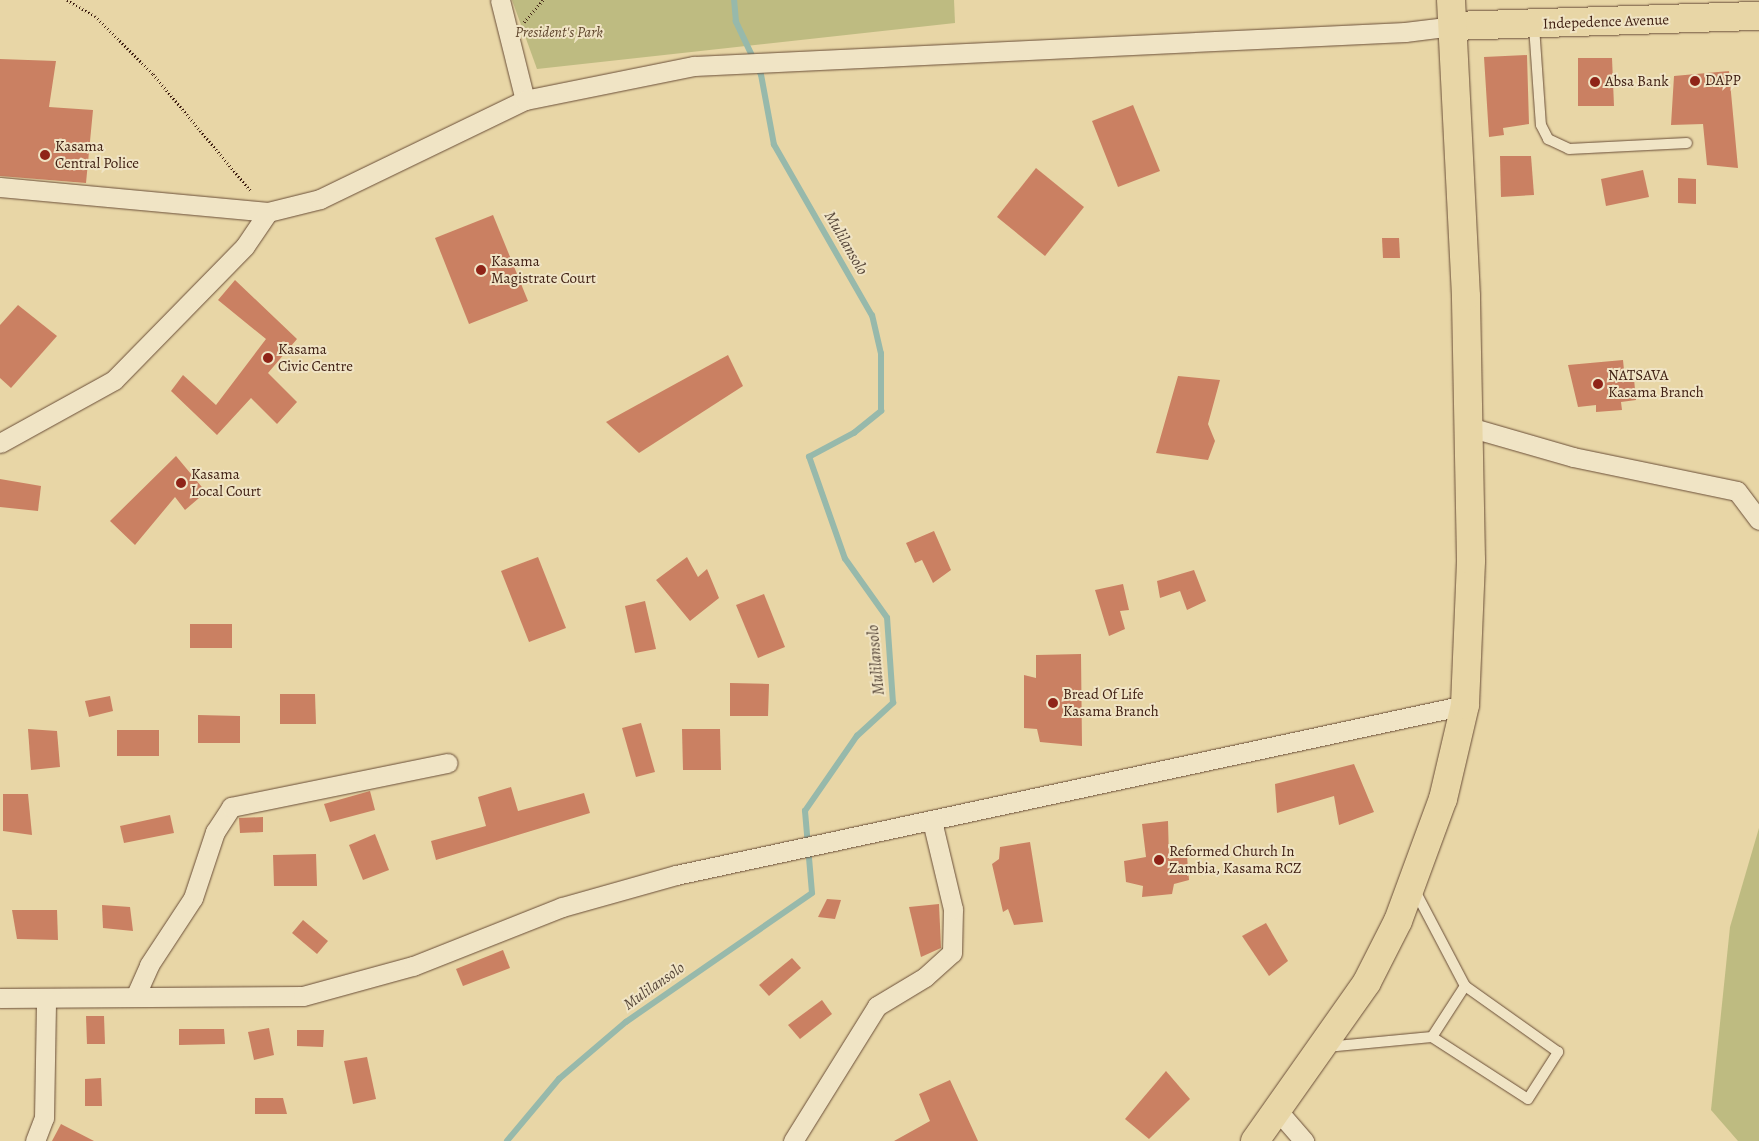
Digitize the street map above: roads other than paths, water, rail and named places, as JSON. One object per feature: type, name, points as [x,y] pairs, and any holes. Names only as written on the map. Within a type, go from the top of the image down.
[{"type":"main road","name":"Indepedence Avenue","points":[[1452,13],[1534,25],[1759,16]]},
{"type":"main road","points":[[1254,1141],[1278,1112],[1367,982],[1412,886],[1443,798],[1464,704],[1471,560],[1469,427],[1452,13]]},
{"type":"street","points":[[500,0],[525,100]]},
{"type":"street","points":[[0,187],[268,212],[320,199],[525,100],[617,78],[743,64],[1405,32],[1452,13]]},
{"type":"street","points":[[0,443],[114,380],[245,246],[268,212]]},
{"type":"street","points":[[1469,427],[1573,456],[1736,491],[1759,520]]},
{"type":"street","points":[[0,998],[303,996],[413,966],[562,907],[676,875],[932,821],[1169,765],[1464,704]]},
{"type":"street","points":[[135,997],[149,965],[193,898],[214,832],[231,807],[448,762]]},
{"type":"street","points":[[793,1141],[877,1006],[925,977],[952,953],[953,909],[932,821]]},
{"type":"street","points":[[35,1141],[44,1118],[46,998]]},
{"type":"street","points":[[1278,1112],[1304,1141]]},
{"type":"lane","points":[[1534,25],[1541,125],[1548,139],[1569,149],[1687,143]]},
{"type":"lane","points":[[1322,1047],[1432,1037],[1528,1099],[1558,1052],[1466,986],[1412,886]]},
{"type":"lane","points":[[1432,1037],[1466,986]]},
{"type":"waterway","name":"Mulilansolo","points":[[507,1141],[559,1079],[626,1022],[812,893],[805,811],[857,736],[893,703],[887,618],[845,559],[809,457],[854,433],[881,411],[881,354],[872,316],[774,145],[761,75],[736,22],[734,0]]},
{"type":"place","name":"DAPP","points":[[1695,81]]},
{"type":"place","name":"Absa Bank","points":[[1595,82]]},
{"type":"place","name":"Kasama Central Police","points":[[45,155]]},
{"type":"place","name":"Kasama Magistrate Court","points":[[481,270]]},
{"type":"place","name":"Kasama Civic Centre","points":[[268,358]]},
{"type":"place","name":"NATSAVA Kasama Branch","points":[[1598,384]]},
{"type":"place","name":"Kasama Local Court","points":[[181,483]]},
{"type":"place","name":"Bread Of Life Kasama Branch","points":[[1053,703]]},
{"type":"place","name":"Reformed Church In Zambia, Kasama RCZ","points":[[1159,860]]},
{"type":"park label","name":"President's Park","points":[[559,33]]}]
